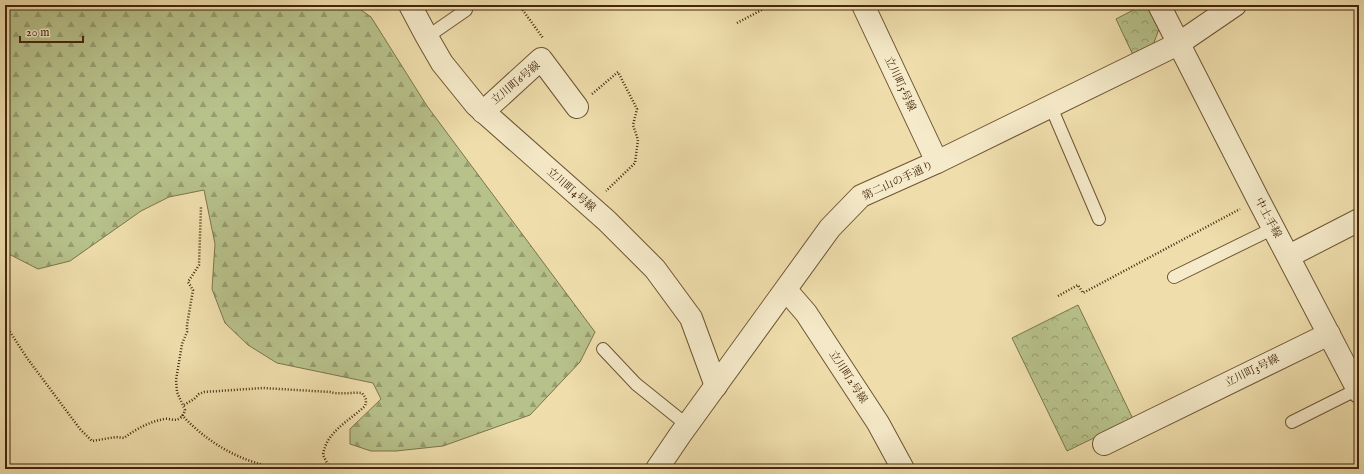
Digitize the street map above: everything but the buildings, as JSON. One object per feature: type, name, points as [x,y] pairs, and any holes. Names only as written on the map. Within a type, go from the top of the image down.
[{"type":"street","name":"立川町4号線","points":[[410,5],[442,63],[476,105],[606,221],[655,268],[691,318],[716,386]]},
{"type":"street","name":"立川町5号線","points":[[863,5],[937,162]]},
{"type":"street","points":[[1158,5],[1178,44]]},
{"type":"street","name":"第二山の手通り","points":[[657,469],[687,425],[830,228],[861,196],[937,162],[1178,44],[1235,5]]},
{"type":"street","name":"中土手線","points":[[1178,44],[1358,390]]},
{"type":"street","name":"立川町6号線","points":[[483,112],[541,59],[577,107]]},
{"type":"street","points":[[1288,256],[1359,220]]},
{"type":"street","name":"立川町2号線","points":[[786,290],[811,319],[878,423],[903,469]]},
{"type":"street","name":"立川町3号線","points":[[1104,444],[1328,334]]},
{"type":"lane","points":[[427,37],[466,10]]},
{"type":"lane","points":[[1051,106],[1099,219]]},
{"type":"lane","points":[[1174,277],[1274,228]]},
{"type":"lane","points":[[603,349],[636,384],[687,425]]},
{"type":"lane","points":[[1292,422],[1358,390]]},
{"type":"path","points":[[519,5],[551,49],[541,59]]},
{"type":"path","points":[[737,23],[771,5]]},
{"type":"path","points":[[577,107],[618,72],[637,109],[633,125],[638,140],[635,164],[590,207]]},
{"type":"path","points":[[1058,296],[1078,285],[1083,293],[1258,199]]},
{"type":"path","points":[[5,324],[27,358],[80,429],[92,440],[116,437],[124,438],[132,432],[153,422],[180,418],[185,410],[184,405],[176,392],[176,380],[182,344],[187,332],[193,290],[188,282],[198,265],[200,207]]},
{"type":"path","points":[[184,405],[194,399],[198,394],[230,389],[295,389],[334,393],[354,392],[362,394],[366,398],[367,402],[365,406],[336,430],[326,442],[323,455],[330,469]]},
{"type":"path","points":[[182,415],[191,425],[214,443],[244,459],[274,469]]},
{"type":"path","points":[[319,469],[339,469]]},
{"type":"green space","points":[[5,5],[354,5],[371,17],[427,106],[595,332],[580,362],[530,415],[443,446],[396,451],[371,451],[350,444],[350,429],[381,399],[373,383],[277,363],[248,345],[225,323],[212,289],[215,244],[204,190],[169,197],[141,211],[70,261],[38,269],[5,252]]},
{"type":"green space","points":[[1143,5],[1147,5],[1159,29],[1153,45],[1133,55],[1116,19]]},
{"type":"green space","points":[[1078,305],[1133,419],[1067,451],[1012,338]]}]
